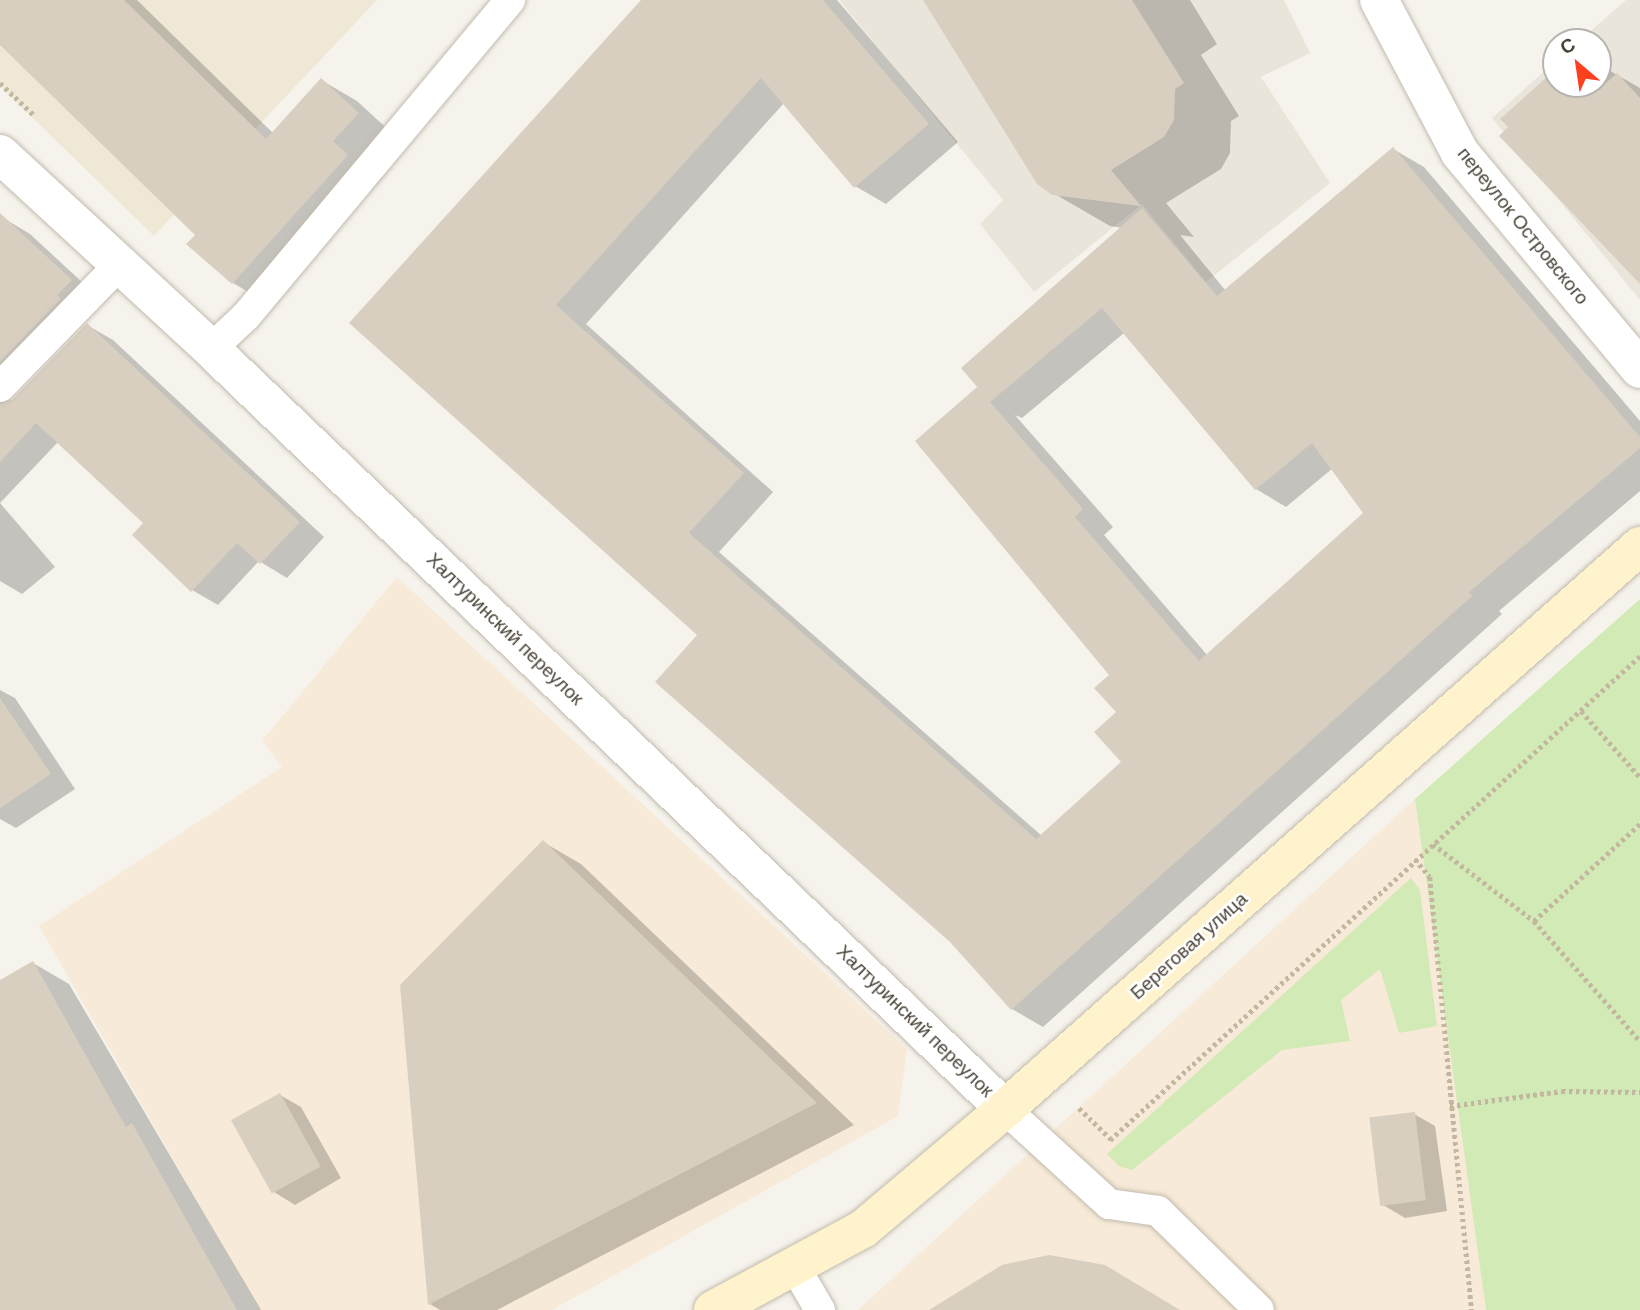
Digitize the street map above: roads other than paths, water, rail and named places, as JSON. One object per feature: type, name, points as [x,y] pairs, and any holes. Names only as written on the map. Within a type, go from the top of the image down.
[{"type":"main road","name":"Береговая улица","points":[[713,1310],[863,1229],[1005,1109],[1640,546]]},
{"type":"street","name":"переулок Островского","points":[[1379,0],[1460,153],[1640,369]]},
{"type":"street","name":"Халтуринский переулок","points":[[5,169],[119,265],[211,349],[1005,1109]]},
{"type":"lane","points":[[211,349],[246,316],[510,0]]},
{"type":"lane","points":[[0,387],[119,265]]},
{"type":"lane","points":[[1005,1109],[1109,1204],[1158,1211],[1259,1310]]},
{"type":"lane","points":[[795,1267],[820,1310]]}]
